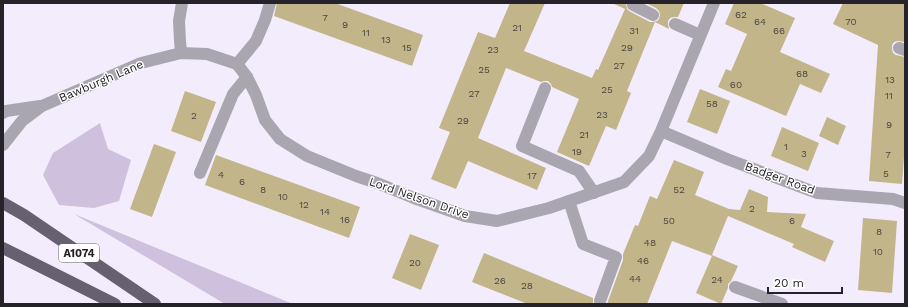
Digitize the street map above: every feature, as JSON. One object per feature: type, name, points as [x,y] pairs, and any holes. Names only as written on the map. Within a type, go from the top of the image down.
[{"type":"highway","name":"A1074","points":[[3,203],[24,215],[155,304]]},
{"type":"highway","name":"A1074","points":[[3,248],[114,304]]},
{"type":"street","points":[[182,3],[179,21],[181,53],[207,54],[237,64],[256,41],[270,3]]},
{"type":"street","points":[[634,3],[633,5],[653,15]]},
{"type":"street","name":"Lord Nelson Drive","points":[[237,64],[247,77],[256,95],[265,120],[280,139],[307,156],[414,198],[466,216],[497,221],[549,208],[624,182],[649,156],[661,131],[714,3]]},
{"type":"street","points":[[674,24],[700,35]]},
{"type":"street","name":"Bawburgh Lane","points":[[3,145],[22,121],[42,106],[141,63],[181,53]]},
{"type":"street","points":[[200,173],[233,94],[247,77]]},
{"type":"street","points":[[545,88],[522,146],[579,170],[594,193]]},
{"type":"street","name":"Bawburgh Lane","points":[[3,113],[6,111],[42,106]]},
{"type":"street","name":"Badger Road","points":[[661,131],[727,159],[817,193],[893,199],[905,203]]},
{"type":"street","points":[[569,201],[582,244],[616,258],[600,301]]},
{"type":"street","points":[[735,287],[782,304]]},
{"type":"shaded area","points":[[100,123],[108,149],[131,160],[119,201],[94,208],[59,205],[43,175],[53,153]]},
{"type":"shaded area","points":[[74,214],[293,304],[225,304]]},
{"type":"building","points":[[277,3],[335,3],[423,35],[412,66],[274,16]]},
{"type":"building","points":[[510,3],[545,3],[524,51],[592,78],[596,69],[598,70],[625,9],[612,3],[626,3],[629,11],[650,22],[653,22],[659,19],[659,11],[646,3],[684,3],[678,17],[670,18],[668,21],[669,29],[655,22],[627,91],[631,93],[616,130],[606,126],[589,166],[557,152],[579,99],[552,87],[548,81],[541,82],[506,68],[478,138],[546,168],[537,190],[468,161],[456,189],[431,179],[450,132],[439,128],[478,32],[495,38]]},
{"type":"building","points":[[734,3],[760,3],[795,18],[780,52],[830,74],[821,93],[800,84],[786,116],[718,87],[726,69],[731,71],[747,34],[725,24]]},
{"type":"building","points":[[843,3],[905,3],[905,42],[898,41],[894,42],[892,45],[893,53],[905,57],[905,143],[902,184],[869,181],[878,45],[833,24]]},
{"type":"building","points":[[700,89],[730,101],[717,134],[687,122]]},
{"type":"building","points":[[185,91],[216,102],[201,142],[171,131]]},
{"type":"building","points":[[827,117],[846,126],[838,145],[819,136]]},
{"type":"building","points":[[782,127],[819,143],[808,171],[771,156]]},
{"type":"building","points":[[154,144],[176,152],[152,217],[130,209]]},
{"type":"building","points":[[216,155],[360,207],[349,238],[205,185]]},
{"type":"building","points":[[674,160],[704,172],[695,195],[729,209],[740,210],[749,189],[768,197],[767,212],[806,214],[801,227],[834,241],[825,262],[792,247],[794,244],[728,216],[712,255],[738,266],[728,284],[728,288],[721,304],[696,293],[712,256],[672,241],[647,304],[607,304],[623,260],[623,254],[635,225],[638,226],[650,196],[657,199]]},
{"type":"building","points":[[863,218],[897,221],[892,293],[858,290]]},
{"type":"building","points":[[410,234],[439,245],[421,290],[392,278]]},
{"type":"building","points":[[484,253],[593,298],[593,304],[528,304],[472,282]]}]
